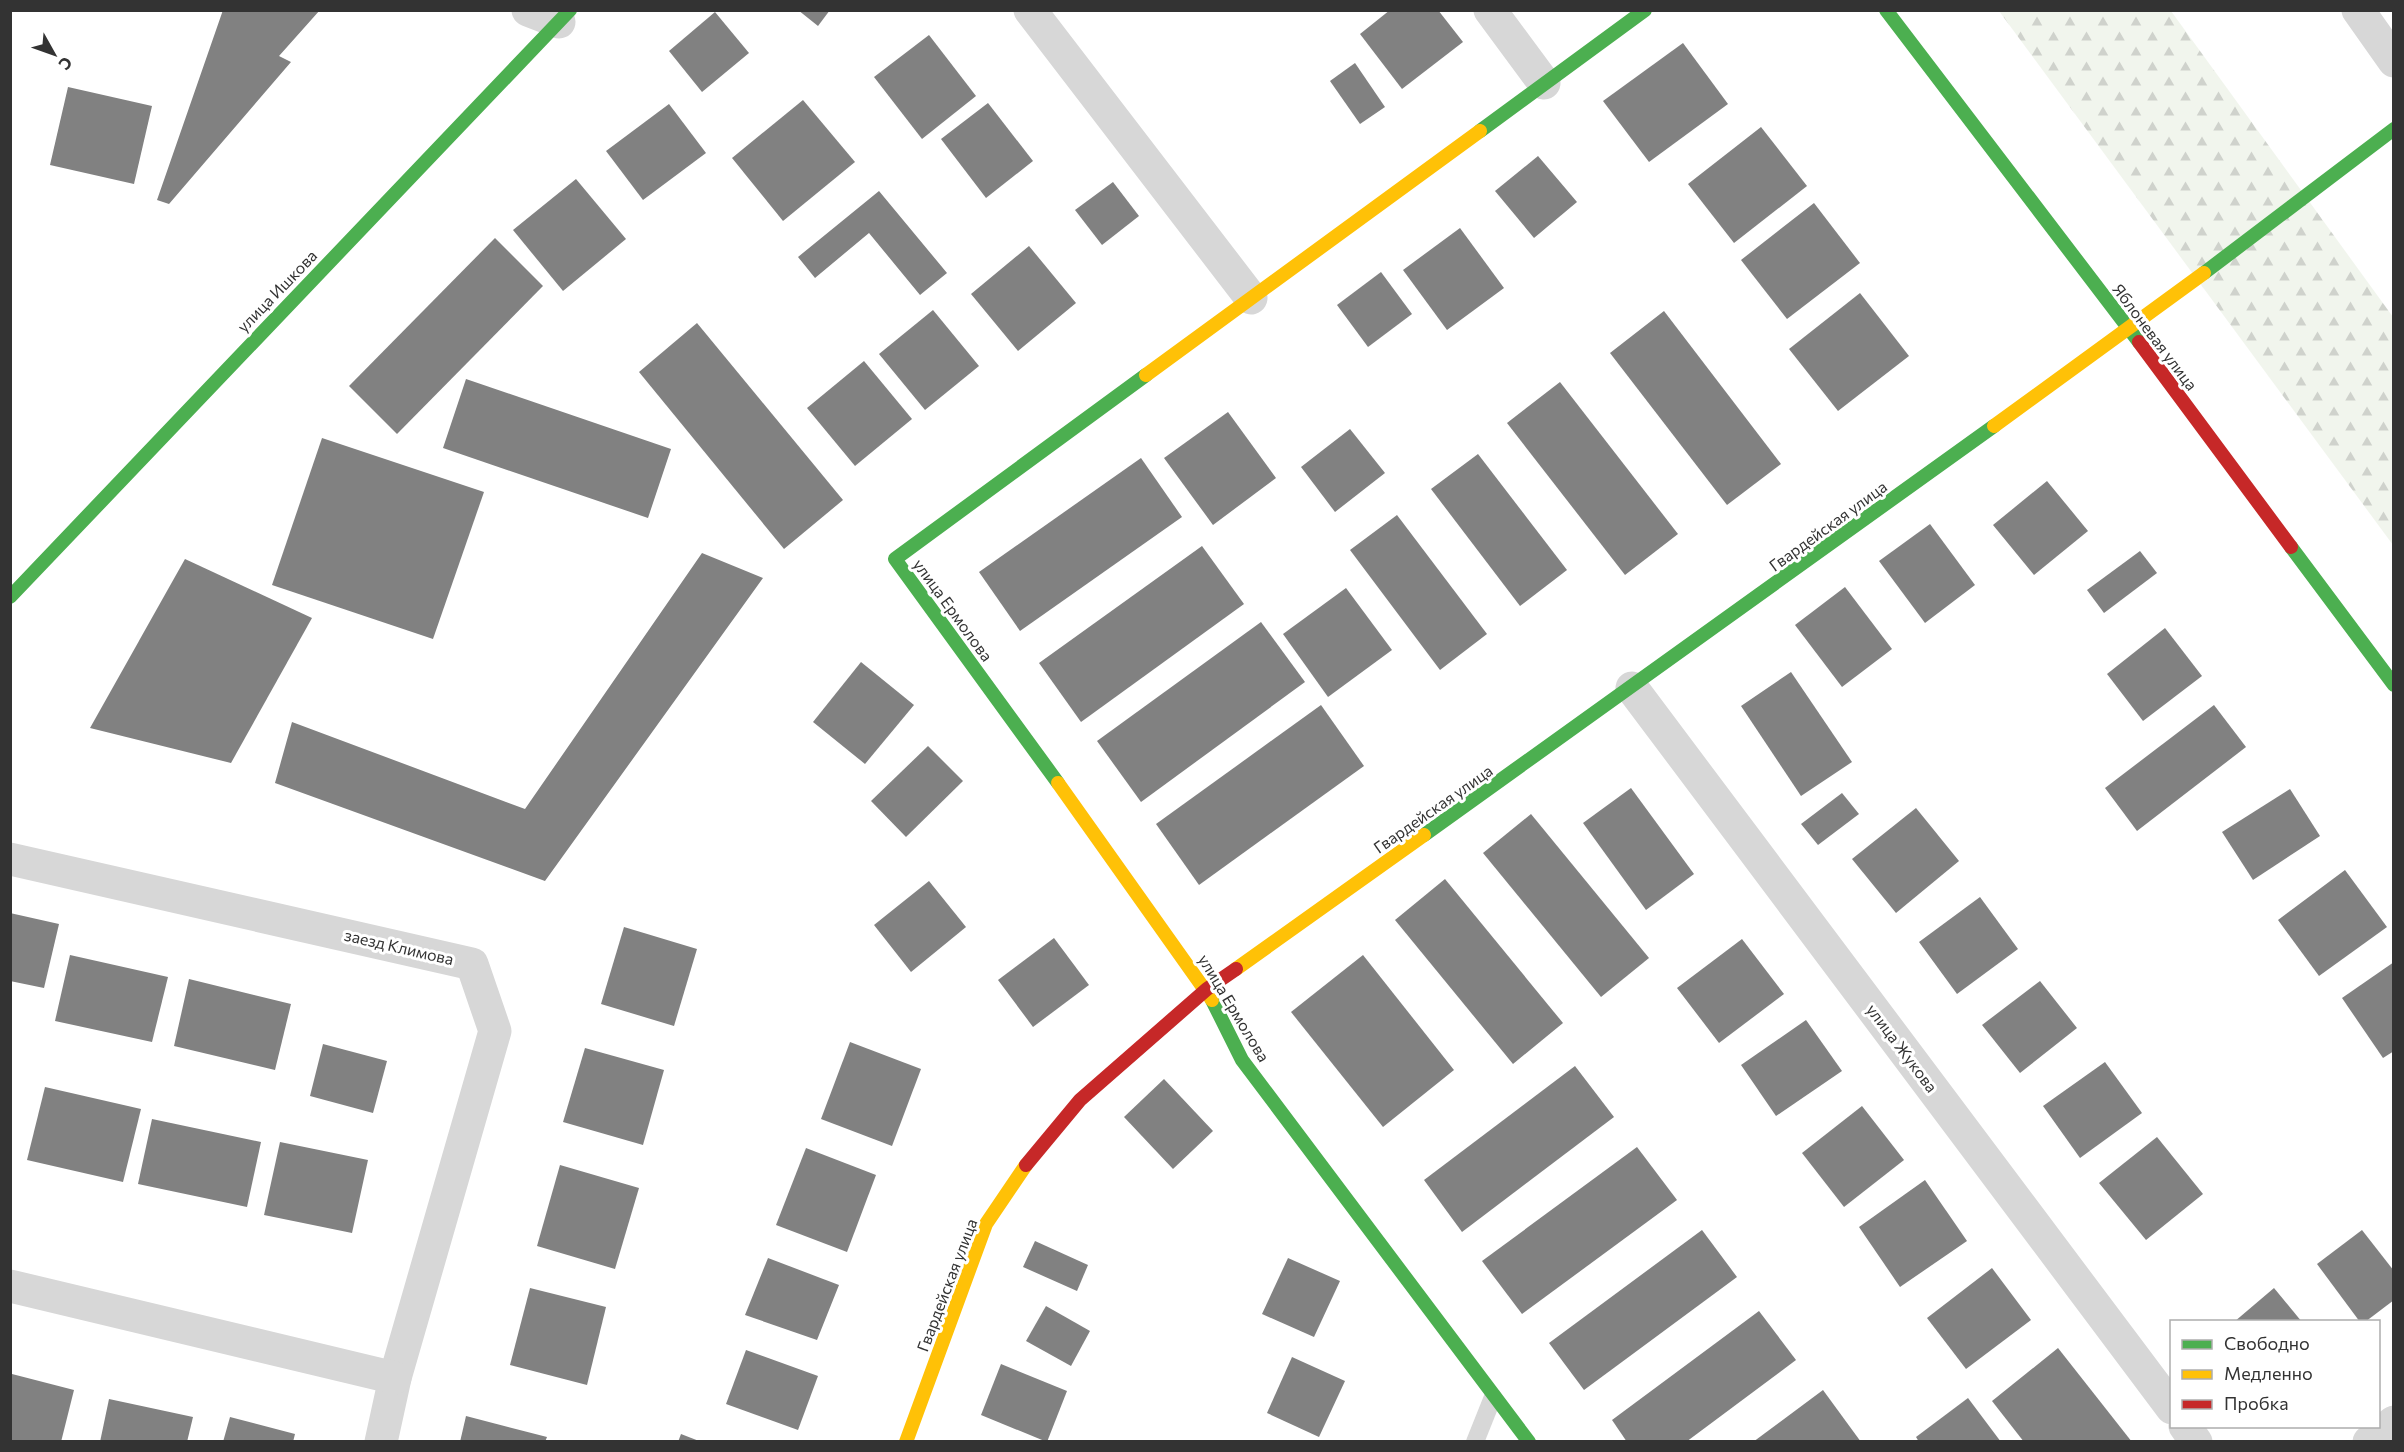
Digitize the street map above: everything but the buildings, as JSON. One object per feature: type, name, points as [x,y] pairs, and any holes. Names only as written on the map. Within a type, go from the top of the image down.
[{"type":"street","points":[[528,10],[564,16]]},
{"type":"street","points":[[1030,10],[1251,298],[1645,10]]},
{"type":"street","points":[[1490,10],[1544,82]]},
{"type":"street","name":"Яблоневая улица","points":[[1886,10],[2129,329],[2394,685]]},
{"type":"street","points":[[2358,10],[2394,61]]},
{"type":"street","name":"улица Ишкова","points":[[10,597],[564,16]]},
{"type":"street","name":"Гвардейская улица","points":[[906,1442],[986,1224],[1029,1160],[1080,1100],[1207,989],[1632,688],[2129,329],[2394,129]]},
{"type":"street","name":"улица Ермолова","points":[[1251,298],[895,559],[1207,989],[1242,1060],[1528,1442]]},
{"type":"street","name":"улица Жукова","points":[[1632,688],[2170,1405]]},
{"type":"street","name":"заезд Климова","points":[[10,859],[472,964],[495,1031],[395,1378],[381,1442]]},
{"type":"street","points":[[10,1286],[395,1378]]},
{"type":"street","points":[[2369,1442],[2394,1422]]},
{"type":"street","points":[[2186,1428],[2196,1442]]},
{"type":"lane","points":[[1475,1442],[1493,1397]]},
{"type":"green space","points":[[1999,11],[2171,11],[2393,317],[2393,545]]},
{"type":"traffic: fast","points":[[10,597],[570,10]]},
{"type":"traffic: fast","points":[[1480,131],[1645,10]]},
{"type":"traffic: fast","points":[[1886,10],[2139,342]]},
{"type":"traffic: fast","points":[[2204,273],[2394,129]]},
{"type":"traffic: fast","points":[[1058,783],[895,559],[1146,375]]},
{"type":"traffic: fast","points":[[1424,835],[1994,426]]},
{"type":"traffic: fast","points":[[2291,547],[2394,685]]},
{"type":"traffic: fast","points":[[1212,1000],[1242,1060],[1529,1442]]},
{"type":"traffic: slow","points":[[1146,375],[1480,131]]},
{"type":"traffic: slow","points":[[1994,426],[2204,273]]},
{"type":"traffic: slow","points":[[1058,783],[1212,1000]]},
{"type":"traffic: slow","points":[[1236,969],[1424,835]]},
{"type":"traffic: slow","points":[[906,1442],[986,1224],[1026,1165]]},
{"type":"traffic: jam","points":[[2139,342],[2291,547]]},
{"type":"traffic: jam","points":[[1026,1165],[1080,1100],[1207,989],[1236,969]]}]
